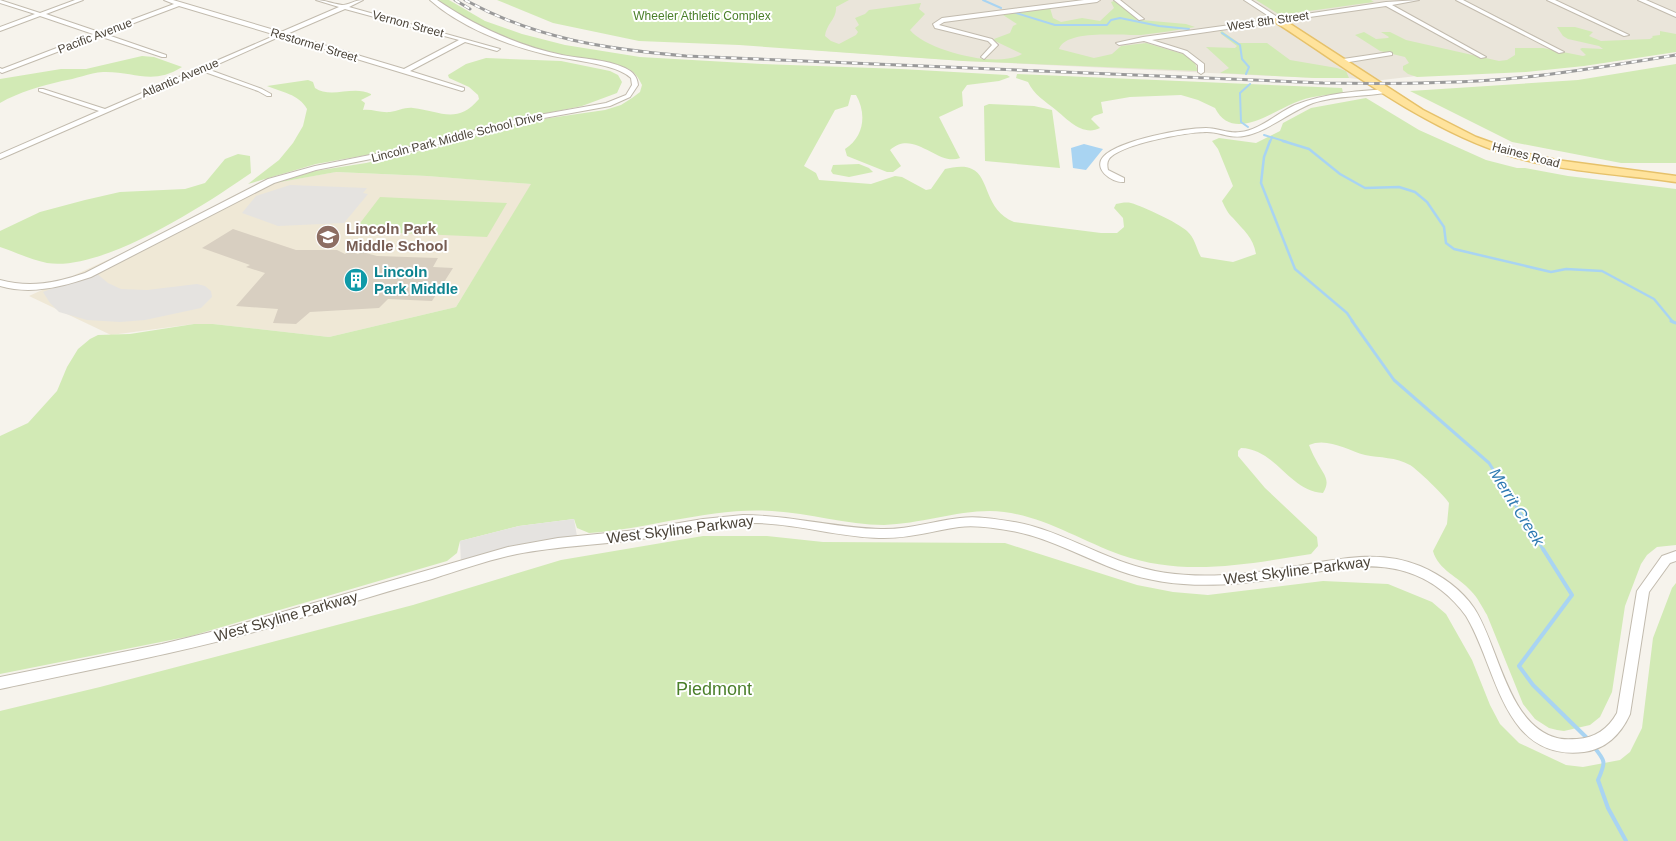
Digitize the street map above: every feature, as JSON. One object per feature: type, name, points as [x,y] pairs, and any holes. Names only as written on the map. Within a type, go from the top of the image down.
[{"type":"main road","name":"Haines Road","points":[[1278,20],[1457,132],[1512,153],[1556,163],[1676,179]]},
{"type":"street","points":[[0,28],[80,0]]},
{"type":"street","name":"Restormel Street","points":[[167,0],[462,89]]},
{"type":"street","name":"Pacific Avenue","points":[[1,71],[188,0]]},
{"type":"street","name":"Vernon Street","points":[[319,0],[496,49]]},
{"type":"street","name":"Atlantic Avenue","points":[[0,157],[360,0]]},
{"type":"street","name":"Lincoln Park Middle School Drive","points":[[0,283],[32,287],[69,282],[88,275],[257,187],[278,178],[315,168],[416,148],[522,120],[599,108],[622,100],[634,88],[634,78],[624,70],[564,57],[508,41],[470,24],[432,0]]},
{"type":"street","points":[[984,57],[995,45],[990,40],[937,27],[937,22],[1097,0]]},
{"type":"street","points":[[1117,0],[1142,19]]},
{"type":"street","points":[[1248,0],[1278,20]]},
{"type":"street","points":[[1378,0],[1482,57]]},
{"type":"street","name":"West 8th Street","points":[[1119,43],[1416,0]]},
{"type":"street","points":[[1459,0],[1562,52]]},
{"type":"street","points":[[1550,0],[1626,35]]},
{"type":"street","points":[[1641,0],[1676,15]]},
{"type":"street","points":[[0,1],[164,56]]},
{"type":"street","points":[[1142,39],[1185,52],[1201,64],[1201,72]]},
{"type":"street","points":[[404,72],[464,40]]},
{"type":"street","points":[[1343,61],[1390,54]]},
{"type":"street","points":[[202,69],[268,94]]},
{"type":"street","points":[[40,90],[105,111]]},
{"type":"street","points":[[1121,180],[1105,171],[1103,165],[1106,158],[1117,150],[1178,133],[1208,130],[1233,134],[1246,133],[1300,105],[1319,99],[1389,91]]},
{"type":"street","name":"West Skyline Parkway","points":[[0,683],[189,644],[531,547],[739,520],[775,519],[878,534],[905,534],[971,522],[1018,527],[1058,540],[1123,567],[1163,578],[1212,581],[1244,579],[1337,563],[1376,560],[1405,565],[1420,571],[1444,586],[1463,604],[1474,620],[1510,705],[1526,726],[1549,741],[1562,745],[1578,746],[1600,740],[1619,725],[1623,714],[1643,591],[1666,559],[1676,556]]},
{"type":"shaded area","points":[[826,0],[1676,0],[1676,45],[1374,81],[1349,78],[964,61],[799,49]]},
{"type":"shaded area","name":"Lincoln Park Middle School","points":[[335,172],[427,176],[532,184],[456,307],[329,337],[213,324],[194,324],[111,335],[29,296],[275,183]]},
{"type":"shaded area","points":[[290,185],[367,188],[363,193],[368,194],[344,223],[278,226],[242,213],[256,196]]},
{"type":"shaded area","points":[[95,272],[108,283],[121,289],[147,290],[197,284],[205,286],[211,291],[212,297],[201,308],[145,320],[120,322],[87,320],[59,312],[43,292]]},
{"type":"shaded area","points":[[574,519],[578,542],[461,565],[460,541],[519,526]]},
{"type":"green space","points":[[437,0],[449,0],[485,21],[522,34],[565,45],[640,57],[1007,75],[1010,77],[999,81],[967,85],[962,92],[963,106],[939,117],[960,158],[943,157],[917,145],[899,144],[890,150],[901,166],[893,172],[887,172],[847,156],[845,149],[856,138],[862,125],[862,110],[856,95],[851,95],[848,106],[835,110],[804,166],[816,173],[819,180],[871,184],[895,176],[902,177],[926,190],[931,189],[945,169],[966,167],[978,173],[997,210],[1004,217],[1014,222],[1101,233],[1117,233],[1124,227],[1123,218],[1114,208],[1116,204],[1131,203],[1176,223],[1187,231],[1194,240],[1201,257],[1233,262],[1256,254],[1255,248],[1222,201],[1233,186],[1218,149],[1212,141],[1219,138],[1256,143],[1280,131],[1283,123],[1311,108],[1366,98],[1419,130],[1486,160],[1517,168],[1568,176],[1676,189],[1676,545],[1657,547],[1647,555],[1641,564],[1625,606],[1612,692],[1600,717],[1590,725],[1564,731],[1549,728],[1535,719],[1523,704],[1487,615],[1480,603],[1466,586],[1439,563],[1433,551],[1447,524],[1449,503],[1414,467],[1405,462],[1365,455],[1323,442],[1309,445],[1326,480],[1327,484],[1323,493],[1311,491],[1301,485],[1264,455],[1253,450],[1241,448],[1238,451],[1238,456],[1265,488],[1317,537],[1318,546],[1311,554],[1239,565],[1168,566],[1121,555],[1034,519],[1004,512],[990,511],[884,525],[856,523],[786,512],[726,512],[612,531],[589,533],[577,528],[574,519],[519,526],[460,541],[457,553],[447,561],[191,636],[0,674],[0,436],[28,423],[57,391],[67,367],[78,349],[98,335],[130,334],[194,324],[213,324],[329,337],[456,307],[531,184],[427,176],[336,172],[275,183],[315,171],[366,163],[420,151],[529,121],[605,110],[621,105],[640,92],[642,85],[635,74],[627,68],[608,62],[568,56],[527,45],[480,26]]},
{"type":"green space","name":"Wheeler Athletic Complex","points":[[497,0],[849,0],[836,7],[835,15],[827,28],[825,36],[839,44],[856,35],[858,32],[855,28],[859,25],[855,18],[869,10],[921,3],[919,9],[925,14],[910,30],[919,38],[931,45],[964,56],[997,60],[1022,54],[994,39],[1010,33],[1013,26],[1017,24],[1003,15],[1003,13],[1050,8],[1053,18],[1061,22],[1082,18],[1100,21],[1114,8],[1111,2],[1114,1],[1141,20],[1186,24],[1195,27],[1141,35],[1083,36],[1064,43],[1059,49],[1094,58],[1112,54],[1121,46],[1146,43],[1186,55],[1194,61],[1198,71],[963,61],[739,45],[639,41],[553,23]]},
{"type":"green space","points":[[1256,0],[1371,0],[1374,2],[1280,15]]},
{"type":"green space","points":[[1557,27],[1575,27],[1593,32],[1589,36],[1601,41],[1650,39],[1652,36],[1660,35],[1660,31],[1676,34],[1676,52],[1584,66],[1526,72],[1417,77],[1403,70],[1403,66],[1409,63],[1405,57],[1380,51],[1355,35],[1364,32],[1376,39],[1388,38],[1381,32],[1390,32],[1406,40],[1499,61],[1507,60],[1515,55],[1515,48],[1543,48],[1583,56],[1586,55],[1580,49],[1582,48],[1603,49],[1599,46],[1568,39],[1563,36]]},
{"type":"green space","points":[[1222,31],[1239,43],[1267,43],[1290,60],[1346,71],[1349,78],[1220,73],[1229,68],[1206,47],[1235,48],[1237,46],[1221,34],[1220,32]]},
{"type":"green space","points":[[142,56],[154,57],[182,67],[171,73],[152,77],[103,72],[30,90],[0,103],[0,79],[61,69],[86,69]]},
{"type":"green space","points":[[486,58],[561,61],[610,71],[618,75],[622,82],[617,93],[582,106],[523,118],[418,146],[316,164],[248,184],[279,160],[293,143],[303,126],[307,109],[295,97],[267,86],[308,80],[313,82],[315,88],[321,91],[357,91],[371,94],[361,100],[365,103],[363,110],[393,112],[410,108],[456,114],[471,107],[479,99],[478,95],[469,87],[449,78],[448,75],[466,64]]},
{"type":"green space","points":[[1676,64],[1676,163],[1621,163],[1512,142],[1410,91],[1578,80]]},
{"type":"green space","points":[[1017,74],[1342,88],[1343,93],[1306,99],[1263,118],[1241,124],[1231,123],[1222,118],[1215,108],[1181,95],[1130,97],[1101,102],[1103,113],[1091,119],[1100,128],[1088,130],[1082,129],[1070,122],[1037,94],[1028,82],[1016,78]]},
{"type":"green space","points":[[989,104],[1034,106],[1052,110],[1060,168],[985,161],[984,106]]},
{"type":"green space","points":[[238,154],[250,156],[251,173],[181,218],[124,247],[96,257],[70,263],[47,263],[0,247],[0,231],[40,212],[120,192],[185,189],[205,183],[225,159]]},
{"type":"green space","points":[[859,164],[873,172],[849,177],[833,174],[831,171],[833,165]]},
{"type":"green space","points":[[380,197],[507,203],[487,237],[354,231]]},
{"type":"green space","name":"Piedmont","points":[[703,536],[767,536],[823,542],[1005,543],[1137,585],[1173,592],[1208,595],[1323,581],[1388,584],[1432,602],[1446,614],[1472,660],[1490,705],[1500,724],[1519,743],[1566,765],[1583,767],[1620,760],[1630,752],[1642,728],[1653,638],[1672,588],[1676,583],[1676,841],[0,841],[0,711],[100,687],[413,605],[561,560]]},
{"type":"water","points":[[1084,144],[1103,149],[1086,170],[1073,168],[1071,148]]},
{"type":"building","name":"Lincoln Park Middle","points":[[233,229],[296,250],[337,250],[345,254],[349,251],[377,256],[438,258],[433,267],[453,268],[432,301],[388,299],[379,308],[310,312],[296,324],[273,323],[278,309],[236,306],[265,273],[246,267],[250,265],[202,248]]},
{"type":"waterway","points":[[983,0],[1001,8]]},
{"type":"waterway","points":[[1013,12],[1055,25],[1107,25],[1111,20],[1120,18],[1159,26],[1189,29]]},
{"type":"waterway","points":[[1222,33],[1240,45],[1242,59],[1249,67],[1246,74]]},
{"type":"waterway","points":[[1248,127],[1241,122],[1240,93],[1250,84]]},
{"type":"waterway","points":[[1264,135],[1272,137]]},
{"type":"waterway","name":"Merrit Creek","points":[[1270,142],[1272,137]]},
{"type":"waterway","points":[[1272,137],[1287,142]]},
{"type":"waterway","name":"Merrit Creek","points":[[1270,141],[1264,157],[1261,183],[1295,269],[1347,313],[1353,322]]},
{"type":"waterway","points":[[1283,141],[1309,149],[1340,174],[1365,188],[1399,187],[1415,192],[1427,202],[1444,227],[1446,243],[1454,249],[1551,272],[1566,269],[1602,271],[1654,299],[1673,322]]},
{"type":"waterway","name":"Merrit Creek","points":[[1352,321],[1394,380],[1489,463],[1544,551]]},
{"type":"waterway","name":"Merrit Creek","points":[[1543,549],[1572,595],[1519,666],[1533,685],[1588,739]]},
{"type":"waterway","name":"Merrit Creek","points":[[1593,746],[1603,762],[1598,780],[1608,808],[1626,841]]},
{"type":"railway","points":[[455,0],[470,9]]},
{"type":"railway","points":[[465,0],[518,24],[572,40],[628,50],[686,56],[1323,83],[1392,83],[1460,82],[1527,77],[1676,55]]},
{"type":"place","name":"Lincoln Park Middle School","points":[[328,237]]},
{"type":"place","name":"Lincoln Park Middle","points":[[356,280]]}]
